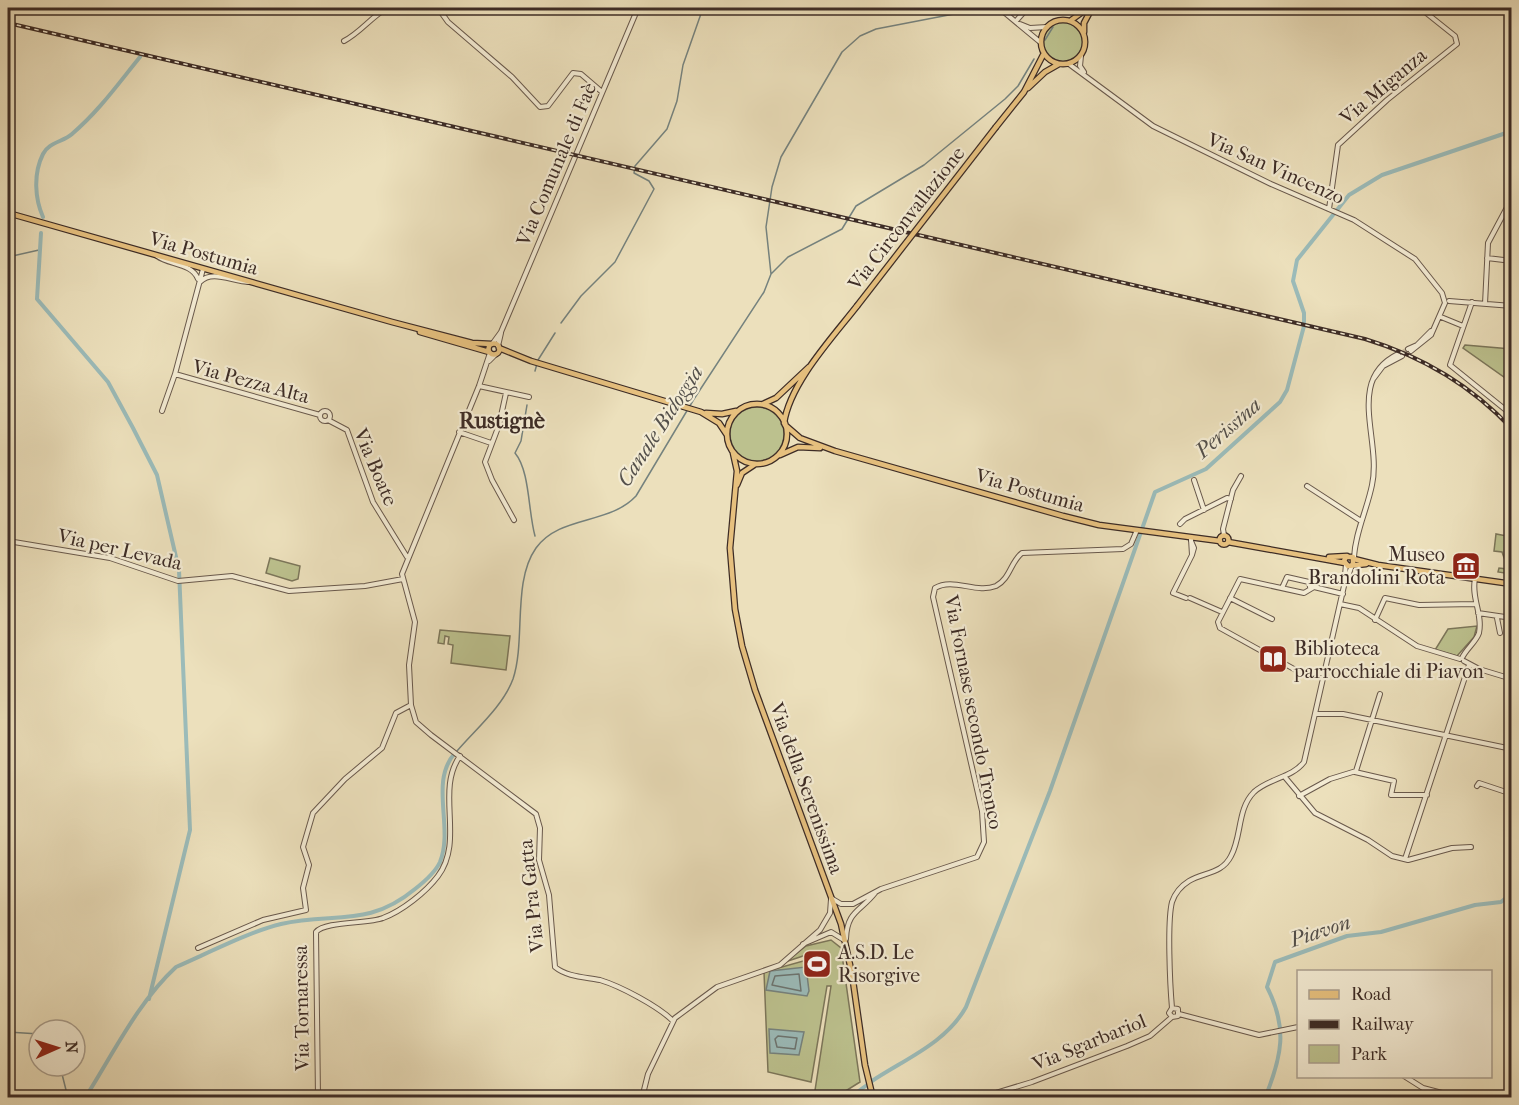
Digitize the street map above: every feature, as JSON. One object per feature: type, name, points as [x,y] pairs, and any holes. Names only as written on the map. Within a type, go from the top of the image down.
[{"type":"main road","points":[[1090,8],[1084,23],[1085,46],[1081,56],[1069,64],[1059,64],[1044,54],[1040,42],[1047,27],[1056,21],[1070,21],[1090,8]]},
{"type":"main road","points":[[1070,21],[1084,35]]},
{"type":"main road","name":"Via Circonvallazione","points":[[1024,92],[1044,54]]},
{"type":"main road","name":"Via Circonvallazione","points":[[785,424],[791,400],[814,363],[857,306],[1024,92],[1045,72],[1059,64]]},
{"type":"main road","name":"Via Postumia","points":[[8,213],[685,406],[719,423],[727,435]]},
{"type":"main road","name":"Via Postumia","points":[[392,322],[472,343],[492,343]]},
{"type":"main road","points":[[492,343],[495,351],[488,347],[492,343]]},
{"type":"main road","name":"Via Circonvallazione","points":[[760,405],[776,398],[814,363]]},
{"type":"main road","points":[[735,490],[742,473],[749,467],[759,464],[774,458],[784,444],[785,424],[773,410],[760,405],[739,410],[728,424],[727,435],[733,453],[744,461],[759,464]]},
{"type":"main road","name":"Via Postumia","points":[[701,412],[722,414],[739,410]]},
{"type":"main road","name":"Via Postumia","points":[[785,424],[800,438],[835,451],[1063,516],[1191,540],[1220,541],[1223,544],[1228,542]]},
{"type":"main road","name":"Via Postumia","points":[[774,458],[798,447],[835,451]]},
{"type":"main road","name":"Via della Serenissima","points":[[733,453],[737,468],[730,548],[735,609],[742,646],[755,690],[846,941],[873,1097]]},
{"type":"main road","points":[[1220,541],[1224,535],[1228,538],[1228,542],[1512,584]]},
{"type":"street","points":[[344,41],[356,36],[372,17],[387,8]]},
{"type":"street","points":[[438,8],[448,22],[512,77],[540,107],[548,106],[573,73],[583,76],[602,92]]},
{"type":"street","name":"Via Comunale di Faè","points":[[459,432],[638,8]]},
{"type":"street","points":[[999,8],[1040,42]]},
{"type":"street","points":[[1018,22],[1024,8]]},
{"type":"street","name":"Via Miganza","points":[[1333,211],[1338,144],[1387,100],[1457,44],[1455,36],[1420,8]]},
{"type":"street","points":[[1018,22],[1030,28],[1047,27]]},
{"type":"street","points":[[1081,56],[1080,66],[1086,75]]},
{"type":"street","name":"Via San Vincenzo","points":[[1069,64],[1086,75],[1125,108],[1153,126],[1252,175],[1366,227],[1409,255],[1422,267],[1446,301]]},
{"type":"street","points":[[1485,304],[1488,243],[1512,198]]},
{"type":"street","points":[[156,255],[165,262],[193,270],[199,282],[213,275],[239,282],[250,282]]},
{"type":"street","points":[[1487,258],[1512,261]]},
{"type":"street","name":"Via Pezza Alta","points":[[162,411],[175,374],[203,269]]},
{"type":"street","points":[[1410,350],[1428,339],[1446,301],[1512,306]]},
{"type":"street","points":[[1472,302],[1450,360],[1451,367],[1512,414]]},
{"type":"street","points":[[1439,319],[1463,326]]},
{"type":"street","name":"Via Comunale di Faè","points":[[492,343],[501,332]]},
{"type":"street","name":"Via Sgarbariol","points":[[1172,1017],[1169,1013],[1172,1008],[1171,909],[1177,892],[1188,881],[1214,873],[1226,863],[1234,849],[1247,800],[1267,782],[1298,769],[1304,762],[1350,561],[1373,475],[1370,399],[1378,372],[1386,363],[1400,355]]},
{"type":"street","name":"Via Pezza Alta","points":[[175,374],[320,415]]},
{"type":"street","points":[[479,386],[529,397]]},
{"type":"street","points":[[506,393],[486,466],[514,520]]},
{"type":"street","points":[[326,410],[330,413],[328,419],[322,420],[320,415],[326,410]]},
{"type":"street","name":"Via Boate","points":[[328,419],[347,430],[373,502],[407,557]]},
{"type":"street","points":[[459,432],[491,443]]},
{"type":"street","name":"Via Pra Gatta","points":[[459,432],[407,557],[403,579],[414,622],[409,665],[411,705],[416,722],[530,808],[539,821],[539,860],[549,895],[555,967],[565,973],[614,986],[666,1014],[673,1021]]},
{"type":"street","points":[[1224,535],[1223,529],[1231,499],[1241,476]]},
{"type":"street","points":[[1194,480],[1204,510]]},
{"type":"street","points":[[1307,486],[1361,521]]},
{"type":"street","points":[[1180,524],[1227,498],[1231,499]]},
{"type":"street","name":"Via Fornase secondo Tronco","points":[[831,897],[841,904],[849,905],[876,892],[977,857],[984,842],[982,811],[933,597],[935,588],[950,584],[991,587],[1002,582],[1022,553],[1123,549],[1131,544],[1137,530]]},
{"type":"street","points":[[1191,540],[1194,548],[1192,555],[1173,593],[1222,612]]},
{"type":"street","name":"Via per Levada","points":[[8,541],[110,558],[180,581],[232,576],[289,591],[309,592],[403,579]]},
{"type":"street","points":[[1281,588],[1287,577],[1309,582],[1310,587]]},
{"type":"street","points":[[1310,587],[1304,593],[1240,579],[1218,622],[1220,628],[1303,674],[1325,673]]},
{"type":"street","points":[[1462,660],[1478,635],[1478,613],[1473,594],[1475,579]]},
{"type":"street","points":[[1310,587],[1343,594]]},
{"type":"street","points":[[1230,598],[1272,619]]},
{"type":"street","points":[[1375,620],[1384,598],[1419,605],[1475,604]]},
{"type":"street","points":[[1340,604],[1359,608],[1418,646],[1512,679]]},
{"type":"street","points":[[1478,613],[1497,618],[1512,618]]},
{"type":"street","points":[[1497,618],[1500,633]]},
{"type":"street","points":[[1406,859],[1469,665]]},
{"type":"street","points":[[1355,772],[1380,694]]},
{"type":"street","points":[[198,948],[263,920],[306,910],[303,888],[309,865],[303,847],[313,813],[345,779],[382,748],[396,713],[411,705]]},
{"type":"street","points":[[1316,714],[1342,714],[1512,749]]},
{"type":"street","name":"Via Tornaressa","points":[[318,1098],[316,932],[326,926],[384,918],[401,909],[438,876],[446,864],[451,840],[450,776],[460,756]]},
{"type":"street","points":[[1299,796],[1330,779],[1355,772],[1394,781],[1392,795],[1427,795]]},
{"type":"street","points":[[1284,776],[1299,796],[1319,816],[1368,840],[1392,856],[1406,859],[1452,848],[1471,847]]},
{"type":"street","points":[[1477,786],[1479,783],[1512,794]]},
{"type":"street","name":"Via Fornase secondo Tronco","points":[[846,941],[847,925],[853,912],[876,892]]},
{"type":"street","points":[[642,1098],[648,1074],[673,1021],[709,991],[780,965],[827,920],[831,897]]},
{"type":"street","points":[[803,945],[831,932],[846,941]]},
{"type":"street","points":[[1172,1008],[1178,1009],[1179,1014],[1251,1035],[1263,1035],[1297,1027]]},
{"type":"street","name":"Via Sgarbariol","points":[[979,1098],[1032,1082],[1143,1039],[1162,1028],[1172,1017],[1179,1014]]},
{"type":"street","points":[[1406,1078],[1424,1088],[1461,1098]]},
{"type":"green space","points":[[1063,21],[1078,27],[1084,42],[1078,57],[1063,63],[1048,57],[1042,42],[1048,27]]},
{"type":"green space","points":[[1465,345],[1511,349],[1511,382],[1463,348]]},
{"type":"green space","points":[[757,407],[776,415],[784,434],[776,453],[757,461],[738,453],[730,434],[738,415]]},
{"type":"green space","points":[[1511,533],[1506,553],[1510,563],[1511,553],[1511,574],[1498,572],[1499,568],[1508,569],[1502,552],[1494,551],[1496,534],[1507,536],[1506,538]]},
{"type":"green space","points":[[270,558],[300,566],[298,579],[292,581],[266,573]]},
{"type":"green space","points":[[1477,626],[1474,637],[1457,656],[1435,650],[1448,629]]},
{"type":"green space","points":[[440,630],[510,636],[506,670],[451,663],[453,645],[448,644],[449,637],[445,636],[444,644],[438,643]]},
{"type":"green space","points":[[831,940],[841,948],[860,1082],[836,1097],[814,1097],[831,986],[827,986],[811,1082],[768,1072],[764,972],[807,960],[806,955],[785,962],[806,946]]},
{"type":"water","points":[[806,967],[809,991],[807,996],[766,990],[770,971]]},
{"type":"water","points":[[769,1029],[804,1032],[799,1055],[770,1053]]},
{"type":"waterway","points":[[561,323],[581,296],[615,262],[654,189],[649,181],[634,173],[635,166],[667,129],[677,101],[683,65],[703,8]]},
{"type":"waterway","name":"Canale Bidoggia","points":[[457,751],[496,708],[513,679],[519,647],[524,577],[536,548],[546,537],[558,530],[612,512],[636,496],[694,399],[764,292],[771,274],[766,227],[772,187],[781,157],[842,52],[860,36],[876,29],[985,8]]},
{"type":"waterway","points":[[1045,40],[1053,27]]},
{"type":"waterway","points":[[43,217],[36,186],[43,154],[49,147],[72,134],[91,116],[140,57]]},
{"type":"waterway","points":[[771,274],[788,257],[842,229],[856,206],[924,165],[1005,99],[1018,86],[1034,59]]},
{"type":"waterway","name":"Perissina","points":[[1304,323],[1304,313],[1293,281],[1297,260],[1349,195],[1382,175],[1512,131]]},
{"type":"waterway","points":[[41,233],[37,299],[108,382],[133,428],[157,475],[179,570],[190,830],[149,999]]},
{"type":"waterway","points":[[8,257],[39,250]]},
{"type":"waterway","points":[[872,1081],[948,1031],[966,1007],[1050,791],[1155,492],[1206,469],[1280,402],[1287,390],[1304,326]]},
{"type":"waterway","points":[[535,371],[538,360],[555,333]]},
{"type":"waterway","points":[[527,405],[521,441],[515,453],[526,481],[535,536]]},
{"type":"waterway","name":"Canale Bidoggia","points":[[85,1098],[138,1012],[176,967],[269,927],[300,921],[350,917],[382,909],[398,901],[426,880],[438,866],[444,848],[444,777],[447,765],[455,753]]},
{"type":"waterway","name":"Piavon","points":[[1265,1098],[1279,1055],[1280,1042],[1278,1016],[1267,987],[1275,962],[1347,936],[1381,932],[1475,905],[1501,902],[1512,893]]},
{"type":"waterway","points":[[8,1032],[27,1033]]},
{"type":"waterway","points":[[63,1078],[68,1098]]},
{"type":"waterway","points":[[849,1098],[867,1085]]},
{"type":"tunnel","points":[[1398,354],[1408,349]]},
{"type":"railway","points":[[8,23],[1365,339],[1406,354],[1444,374],[1480,399],[1512,429]]},
{"type":"place","name":"Museo Brandolini Rota","points":[[1466,566]]},
{"type":"place","name":"Biblioteca parrocchiale di Piavon","points":[[1273,659]]},
{"type":"place","name":"A.S.D. Le Risorgive","points":[[817,964]]},
{"type":"district","name":"Rustignè","points":[[502,420]]}]
